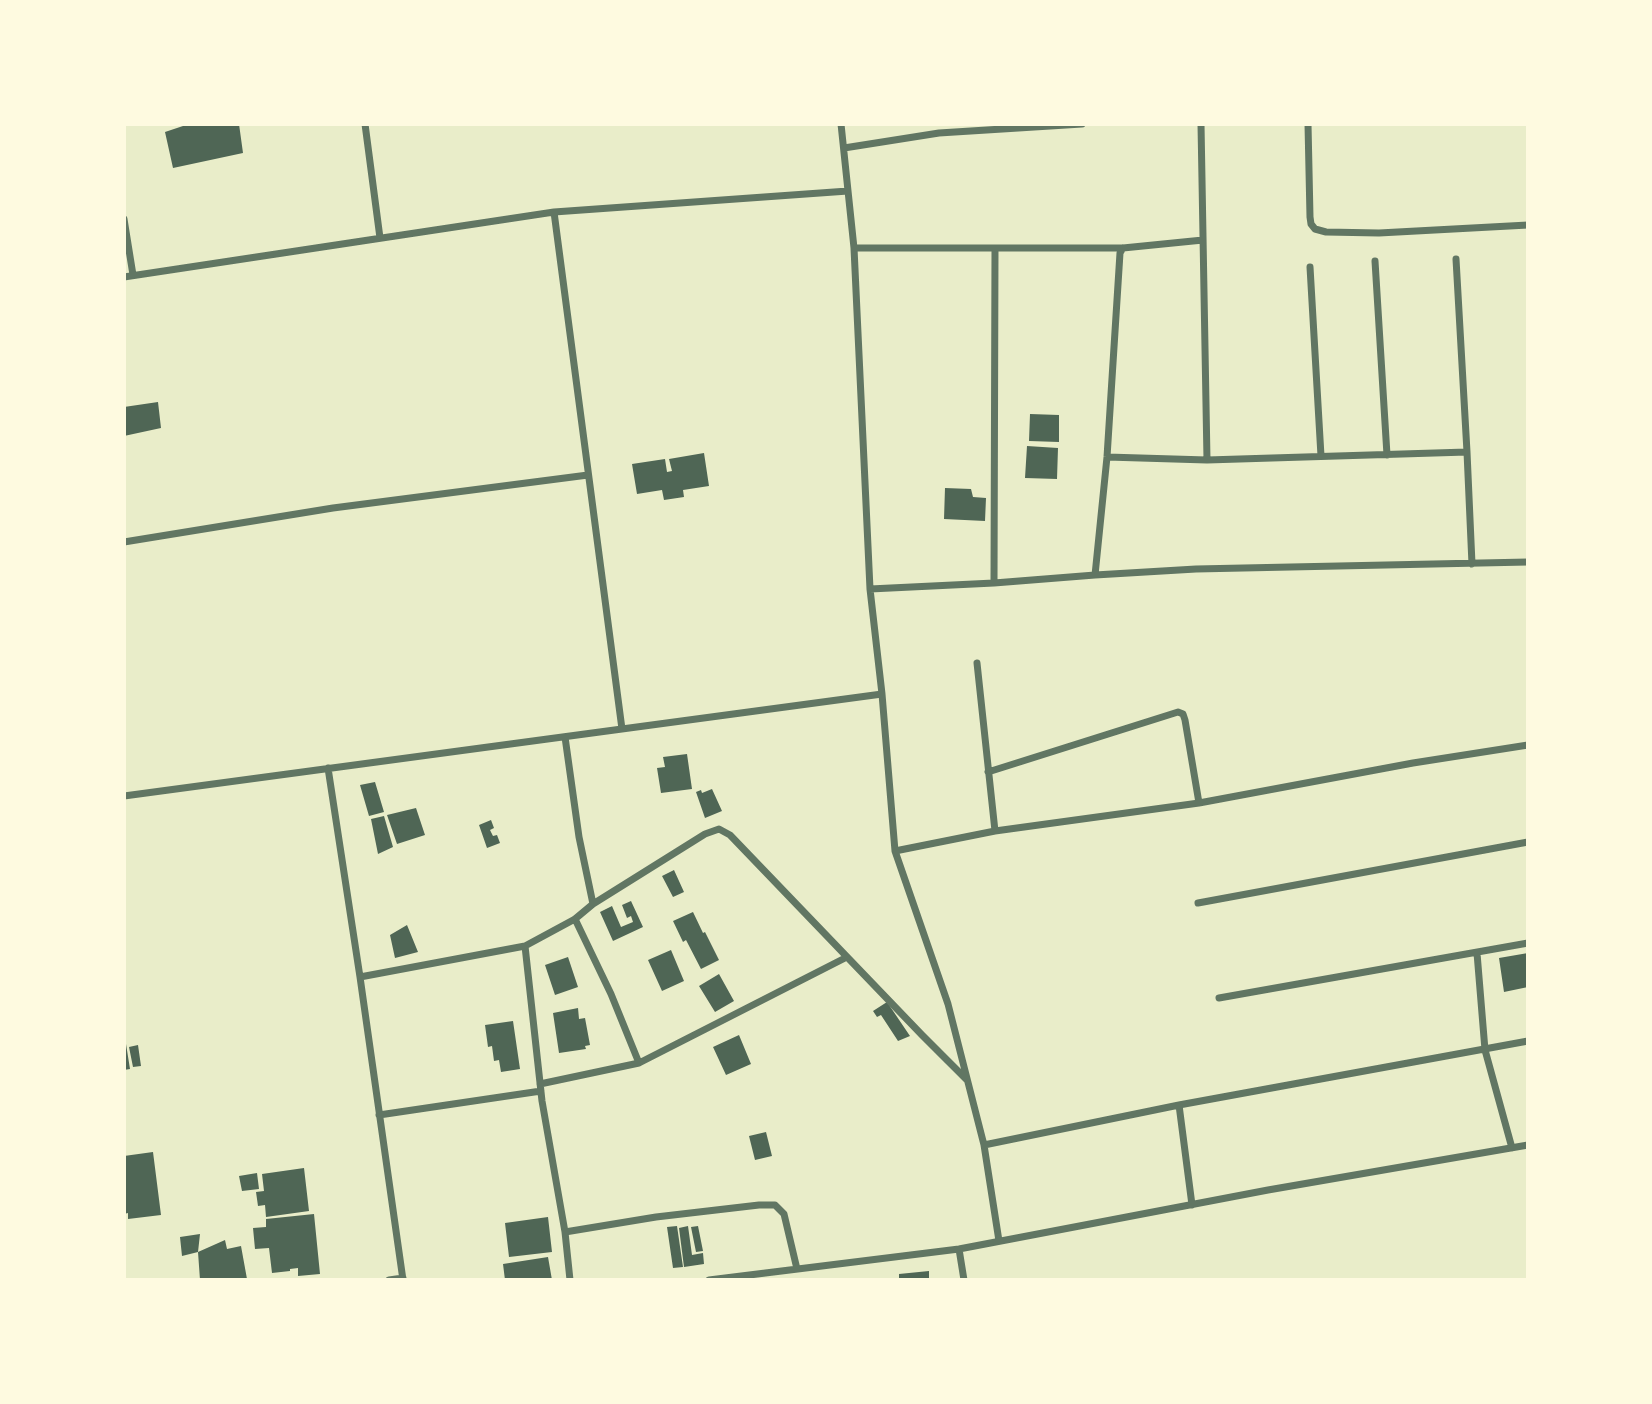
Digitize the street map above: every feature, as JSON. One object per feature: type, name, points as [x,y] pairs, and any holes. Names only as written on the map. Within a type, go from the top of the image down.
[{"type":"street","points":[[365,124],[380,238]]},
{"type":"street","points":[[841,124],[854,248],[870,589],[895,852],[948,1004],[984,1145],[999,1241]]},
{"type":"street","points":[[939,124],[939,133]]},
{"type":"street","points":[[844,148],[939,133],[1082,124]]},
{"type":"street","points":[[1201,124],[1207,460]]},
{"type":"street","points":[[1308,124],[1310,217],[1315,229],[1326,232],[1379,233],[1528,225]]},
{"type":"street","points":[[124,219],[129,276],[554,212],[848,191]]},
{"type":"street","points":[[554,212],[622,729]]},
{"type":"street","points":[[854,248],[1123,248],[1203,240]]},
{"type":"street","points":[[994,583],[995,248]]},
{"type":"street","points":[[1095,575],[1107,457],[1120,253],[1123,248]]},
{"type":"street","points":[[1456,259],[1472,564]]},
{"type":"street","points":[[1375,261],[1387,455]]},
{"type":"street","points":[[1310,267],[1321,456]]},
{"type":"street","points":[[1107,457],[1207,460],[1468,452]]},
{"type":"street","points":[[124,542],[333,508],[588,475]]},
{"type":"street","points":[[870,589],[1196,569],[1528,562]]},
{"type":"street","points":[[977,663],[995,831]]},
{"type":"street","points":[[124,796],[882,694]]},
{"type":"street","points":[[988,772],[1178,712],[1183,714],[1185,720],[1199,803]]},
{"type":"street","points":[[565,737],[579,837],[593,904]]},
{"type":"street","points":[[895,852],[995,831],[1199,803],[1413,763],[1528,745]]},
{"type":"street","points":[[328,768],[403,1279],[389,1280]]},
{"type":"street","points":[[360,978],[525,946],[575,919],[593,904],[705,834],[719,830],[730,835],[967,1080]]},
{"type":"street","points":[[1199,903],[1528,842]]},
{"type":"street","points":[[575,919],[611,994],[639,1063]]},
{"type":"street","points":[[1219,998],[1528,943]]},
{"type":"street","points":[[525,946],[541,1087],[565,1232],[570,1280]]},
{"type":"street","points":[[1477,953],[1485,1050],[1511,1148]]},
{"type":"street","points":[[379,1115],[541,1087],[639,1063],[847,957]]},
{"type":"street","points":[[984,1145],[1179,1105],[1528,1041]]},
{"type":"street","points":[[1179,1105],[1192,1205]]},
{"type":"street","points":[[709,1280],[959,1249],[1528,1144]]},
{"type":"street","points":[[565,1232],[656,1217],[775,1205],[784,1214],[797,1269]]},
{"type":"street","points":[[959,1249],[964,1280]]},
{"type":"building","points":[[189,124],[239,124],[243,153],[173,168],[165,132]]},
{"type":"building","points":[[158,402],[161,428],[124,436],[124,407]]},
{"type":"building","points":[[1030,414],[1059,415],[1059,442],[1029,441]]},
{"type":"building","points":[[1027,446],[1058,448],[1057,479],[1025,478]]},
{"type":"building","points":[[704,453],[709,486],[683,490],[684,497],[664,500],[662,490],[637,494],[632,464],[665,459],[667,472],[672,471],[669,459]]},
{"type":"building","points":[[945,488],[971,489],[973,497],[986,498],[985,521],[944,519]]},
{"type":"building","points":[[687,754],[692,789],[661,793],[657,768],[665,767],[663,757]]},
{"type":"building","points":[[375,782],[384,812],[369,816],[360,785]]},
{"type":"building","points":[[712,789],[722,811],[705,818],[696,792]]},
{"type":"building","points":[[416,808],[425,835],[397,844],[387,815]]},
{"type":"building","points":[[384,816],[393,847],[378,854],[371,819]]},
{"type":"building","points":[[491,820],[494,828],[490,830],[493,836],[497,835],[500,843],[487,848],[479,825]]},
{"type":"building","points":[[674,870],[684,892],[673,897],[662,876]]},
{"type":"building","points":[[631,901],[643,927],[613,941],[600,912],[612,906],[621,927],[633,922],[631,916],[627,918],[622,905]]},
{"type":"building","points":[[693,912],[719,960],[701,969],[673,921]]},
{"type":"building","points":[[407,925],[418,952],[395,958],[390,935]]},
{"type":"building","points":[[671,950],[684,981],[662,991],[648,960]]},
{"type":"building","points":[[1528,953],[1528,987],[1504,992],[1499,958]]},
{"type":"building","points":[[568,957],[578,987],[555,995],[545,965]]},
{"type":"building","points":[[719,974],[734,1001],[715,1012],[699,986]]},
{"type":"building","points":[[887,1002],[910,1036],[898,1041],[881,1015],[877,1017],[873,1011]]},
{"type":"building","points":[[578,1008],[579,1019],[585,1018],[590,1045],[585,1046],[586,1049],[559,1053],[553,1013]]},
{"type":"building","points":[[513,1021],[520,1069],[501,1072],[499,1060],[494,1061],[492,1046],[488,1047],[485,1025]]},
{"type":"building","points":[[739,1035],[751,1064],[726,1075],[713,1047]]},
{"type":"building","points":[[124,1044],[130,1069],[124,1070]]},
{"type":"building","points":[[138,1045],[141,1066],[133,1067],[129,1047]]},
{"type":"building","points":[[766,1132],[772,1156],[755,1160],[749,1136]]},
{"type":"building","points":[[153,1152],[161,1215],[128,1219],[128,1213],[124,1214],[124,1156]]},
{"type":"building","points":[[304,1168],[309,1211],[266,1217],[265,1205],[258,1206],[256,1192],[264,1191],[262,1174]]},
{"type":"building","points":[[257,1173],[259,1189],[242,1191],[239,1176]]},
{"type":"building","points":[[314,1214],[320,1274],[298,1276],[298,1268],[272,1273],[269,1248],[255,1249],[253,1228],[266,1227],[266,1219]]},
{"type":"building","points":[[548,1217],[552,1252],[509,1257],[505,1223]]},
{"type":"building","points":[[677,1226],[683,1267],[673,1268],[667,1227]]},
{"type":"building","points":[[688,1226],[692,1255],[703,1253],[704,1264],[684,1267],[679,1228]]},
{"type":"building","points":[[698,1226],[703,1251],[696,1252],[691,1227]]},
{"type":"building","points":[[200,1234],[198,1252],[182,1256],[180,1237]]},
{"type":"building","points":[[225,1240],[227,1249],[241,1246],[247,1279],[200,1280],[198,1252]]},
{"type":"building","points":[[548,1257],[552,1280],[505,1280],[503,1264]]},
{"type":"building","points":[[929,1271],[929,1280],[899,1280],[899,1274]]}]
